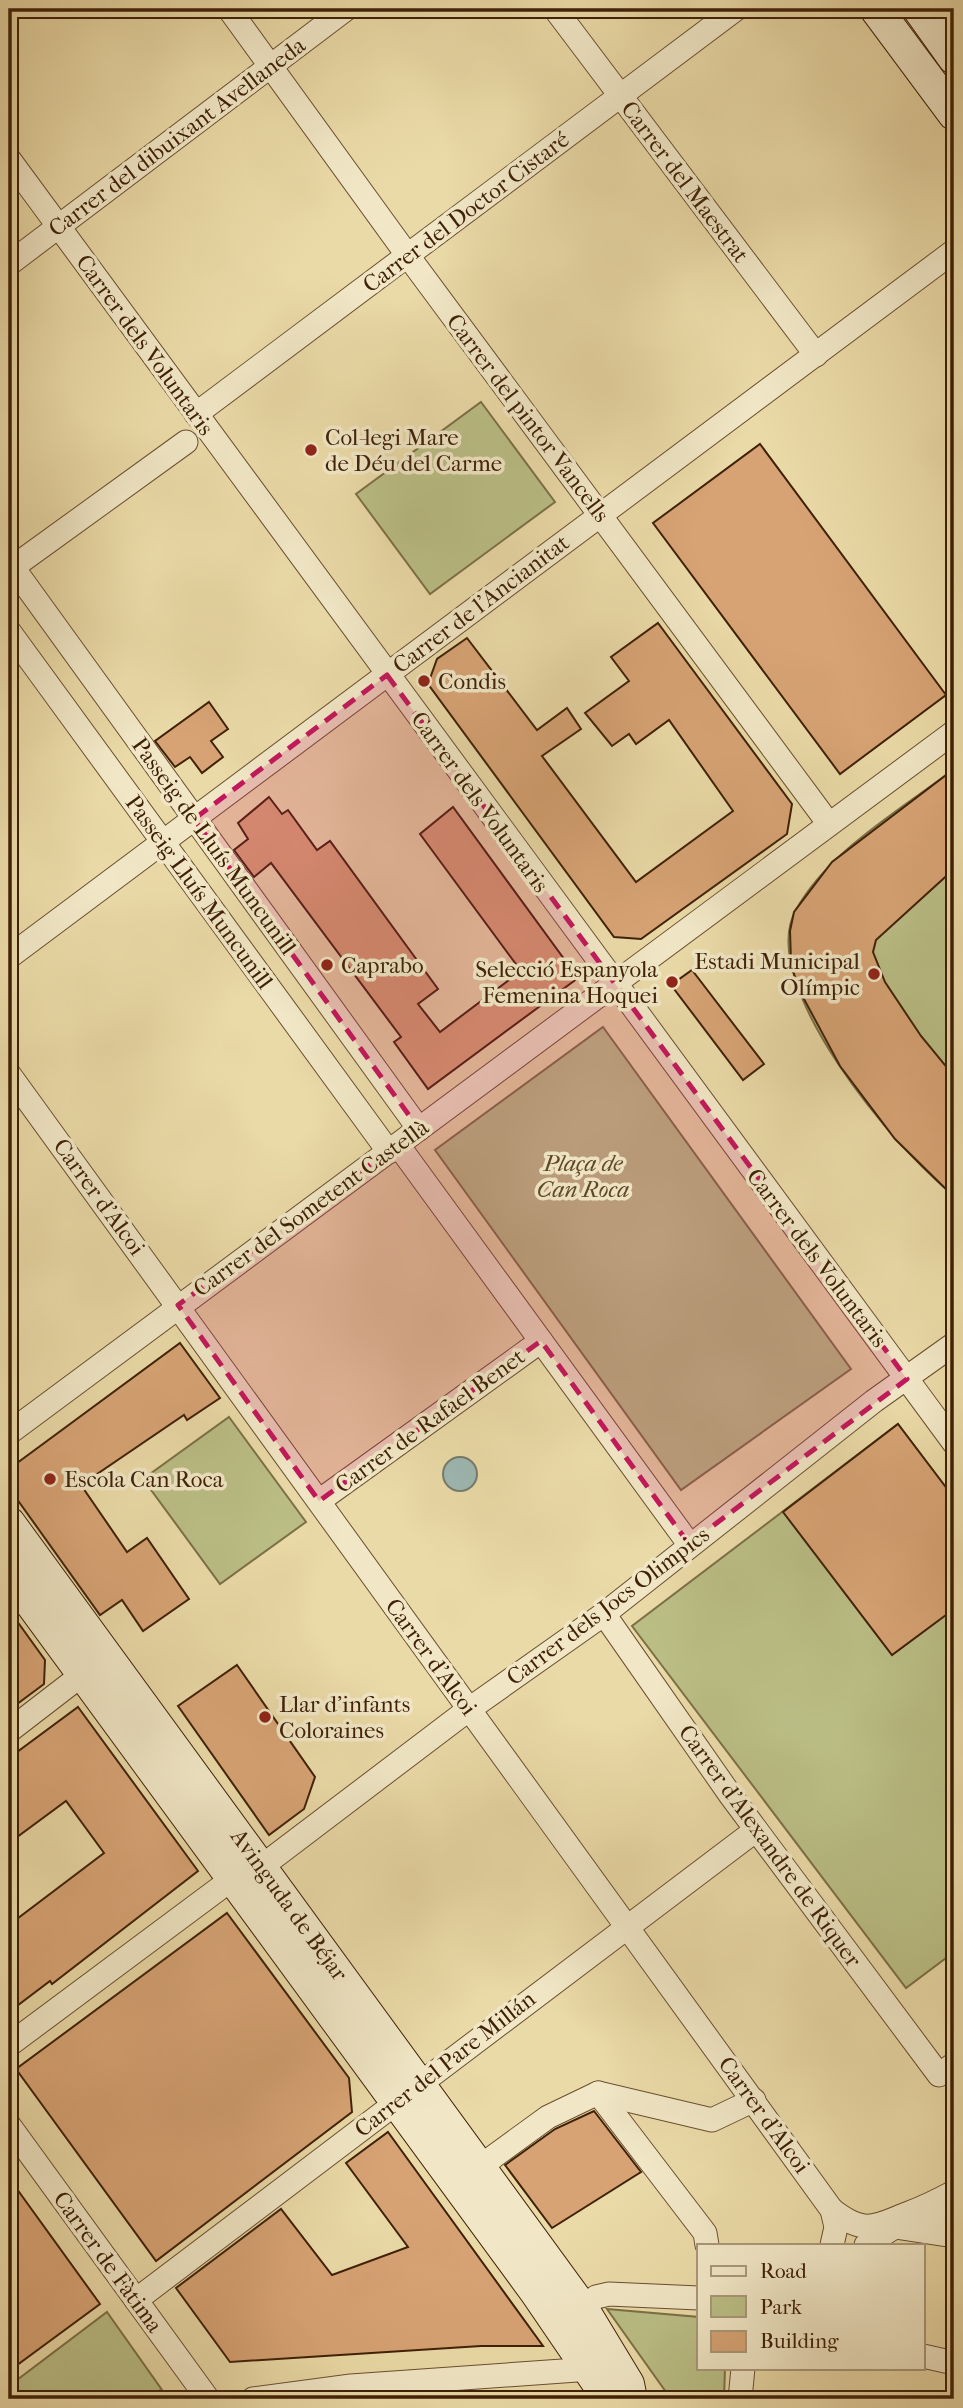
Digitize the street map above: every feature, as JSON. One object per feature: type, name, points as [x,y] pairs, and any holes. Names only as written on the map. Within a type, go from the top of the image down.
[{"type":"main road","points":[[876,9],[954,114]]},
{"type":"main road","points":[[919,9],[954,58]]},
{"type":"main road","name":"Avinguda de Béjar","points":[[9,1523],[261,1867],[408,2094],[478,2216],[591,2370],[628,2395]]},
{"type":"main road","name":"Avinguda de Béjar","points":[[9,1573],[232,1879],[408,2094],[480,2170],[582,2298],[628,2395]]},
{"type":"main road","name":"Avinguda de Béjar","points":[[478,2216],[515,2246],[544,2284],[582,2298]]},
{"type":"street","name":"Carrer del pintor Vancells","points":[[229,9],[408,256],[829,824]]},
{"type":"street","name":"Carrer del dibuixant Avellaneda","points":[[9,264],[346,9]]},
{"type":"street","name":"Carrer del Maestrat","points":[[555,9],[816,355]]},
{"type":"street","name":"Carrer del Doctor Cistaré","points":[[195,414],[736,9]]},
{"type":"street","name":"Carrer dels Voluntaris","points":[[9,159],[615,986],[954,1443]]},
{"type":"street","name":"Carrer de l'Ancianitat","points":[[9,957],[954,251]]},
{"type":"street","points":[[10,566],[186,442]]},
{"type":"street","name":"Passeig de Lluís Muncunill","points":[[10,566],[419,1129]]},
{"type":"street","name":"Passeig Lluís Muncunill","points":[[9,631],[393,1149]]},
{"type":"street","name":"Carrer del Sometent Castellà","points":[[9,1433],[178,1305],[615,986],[954,732]]},
{"type":"street","name":"Carrer d'Alcoi","points":[[9,1074],[832,2210]]},
{"type":"street","points":[[393,1149],[541,1341],[689,1544]]},
{"type":"street","name":"Carrer de Rafael Benet","points":[[319,1501],[541,1341]]},
{"type":"street","name":"Carrer dels Jocs Olimpics","points":[[261,1867],[468,1710],[604,1614],[689,1544],[954,1344]]},
{"type":"street","name":"Carrer d'Alexandre de Riquer","points":[[604,1614],[756,1830],[947,2070]]},
{"type":"street","points":[[9,1731],[83,1674]]},
{"type":"street","name":"Carrer del Pare Millán","points":[[136,2301],[627,1925],[756,1830]]},
{"type":"street","points":[[9,2045],[232,1879]]},
{"type":"street","points":[[598,2093],[705,2234],[707,2244]]},
{"type":"street","points":[[480,2170],[493,2157],[548,2117],[598,2093],[712,2120],[754,2100]]},
{"type":"street","name":"Carrer de Fàtima","points":[[9,2125],[17,2154],[136,2301],[208,2399]]},
{"type":"street","points":[[832,2210],[859,2226],[872,2228],[920,2210],[954,2192]]},
{"type":"street","points":[[832,2210],[836,2227],[832,2244]]},
{"type":"street","points":[[920,2210],[954,2217]]},
{"type":"street","points":[[868,2244],[895,2227],[954,2236]]},
{"type":"street","points":[[582,2298],[609,2294],[697,2298]]},
{"type":"street","points":[[925,2356],[954,2363]]},
{"type":"street","points":[[253,2399],[376,2383],[591,2370]]},
{"type":"street","points":[[740,2399],[743,2370]]},
{"type":"highlighted area","points":[[387,675],[907,1379],[689,1544],[541,1341],[319,1501],[178,1305],[419,1129],[194,819]]},
{"type":"green space","points":[[481,402],[555,502],[430,594],[356,494]]},
{"type":"green space","name":"Estadi Municipal Olímpic","points":[[954,769],[954,1195],[900,1143],[839,1064],[813,1021],[795,980],[788,942],[796,910],[827,869],[867,832]]},
{"type":"green space","name":"Plaça de Can Roca","points":[[603,1027],[851,1369],[681,1490],[435,1150]]},
{"type":"green space","points":[[229,1417],[306,1522],[220,1584],[143,1479]]},
{"type":"green space","points":[[898,1424],[954,1498],[954,1952],[906,1988],[632,1626]]},
{"type":"green space","points":[[607,2309],[697,2317],[697,2370],[725,2370],[724,2399],[671,2399]]},
{"type":"green space","points":[[107,2312],[162,2390],[125,2399],[9,2399],[9,2386]]},
{"type":"water","points":[[460,1457],[472,1462],[477,1474],[472,1486],[460,1491],[448,1486],[443,1474],[448,1462]]},
{"type":"building","points":[[760,444],[946,695],[840,774],[653,523]]},
{"type":"building","points":[[658,623],[792,804],[787,834],[641,939],[614,937],[428,684],[437,659],[467,638],[537,730],[567,708],[581,729],[542,756],[636,882],[733,811],[669,720],[636,744],[629,734],[612,746],[585,713],[629,681],[611,657]]},
{"type":"building","points":[[209,702],[228,729],[211,741],[223,757],[202,773],[190,757],[175,767],[155,741]]},
{"type":"building","name":"Estadi Municipal Olímpic","points":[[954,769],[954,869],[876,940],[873,952],[885,982],[921,1036],[954,1076],[954,1197],[895,1139],[840,1066],[797,986],[791,961],[790,931],[794,912],[832,862]]},
{"type":"building","points":[[269,797],[282,814],[288,810],[317,850],[330,841],[438,989],[418,1004],[440,1032],[521,971],[420,834],[453,807],[578,978],[428,1089],[394,1042],[401,1037],[271,863],[254,877],[234,850],[248,839],[238,823]]},
{"type":"building","points":[[692,970],[764,1064],[743,1080],[671,985]]},
{"type":"building","name":"Escola Can Roca","points":[[180,1343],[220,1398],[187,1420],[184,1415],[81,1485],[127,1552],[147,1538],[189,1599],[143,1631],[122,1600],[100,1615],[9,1488],[9,1469]]},
{"type":"building","points":[[898,1424],[954,1498],[954,1609],[892,1655],[783,1512]]},
{"type":"building","points":[[9,1610],[45,1660],[44,1684],[9,1710]]},
{"type":"building","points":[[237,1665],[315,1777],[304,1809],[269,1835],[178,1706]]},
{"type":"building","points":[[78,1707],[198,1871],[52,1984],[50,1981],[9,2012],[9,1925],[104,1853],[66,1801],[9,1843],[9,1758]]},
{"type":"building","points":[[227,1913],[349,2078],[352,2112],[156,2261],[16,2069]]},
{"type":"building","points":[[594,2111],[641,2172],[552,2228],[505,2165],[555,2129]]},
{"type":"building","points":[[388,2132],[543,2346],[481,2346],[230,2362],[176,2288],[281,2209],[332,2275],[408,2247],[346,2163]]},
{"type":"building","points":[[9,2178],[100,2304],[9,2371]]},
{"type":"place","name":"Col-legi Mare de Déu del Carme","points":[[311,450]]},
{"type":"place","name":"Condis","points":[[424,681]]},
{"type":"place","name":"Caprabo","points":[[327,965]]},
{"type":"place","name":"Estadi Municipal Olímpic","points":[[874,974]]},
{"type":"place","name":"Selecció Espanyola Femenina Hoquei","points":[[672,982]]},
{"type":"place","name":"Escola Can Roca","points":[[50,1479]]},
{"type":"place","name":"Llar d'infants Coloraines","points":[[265,1717]]}]
